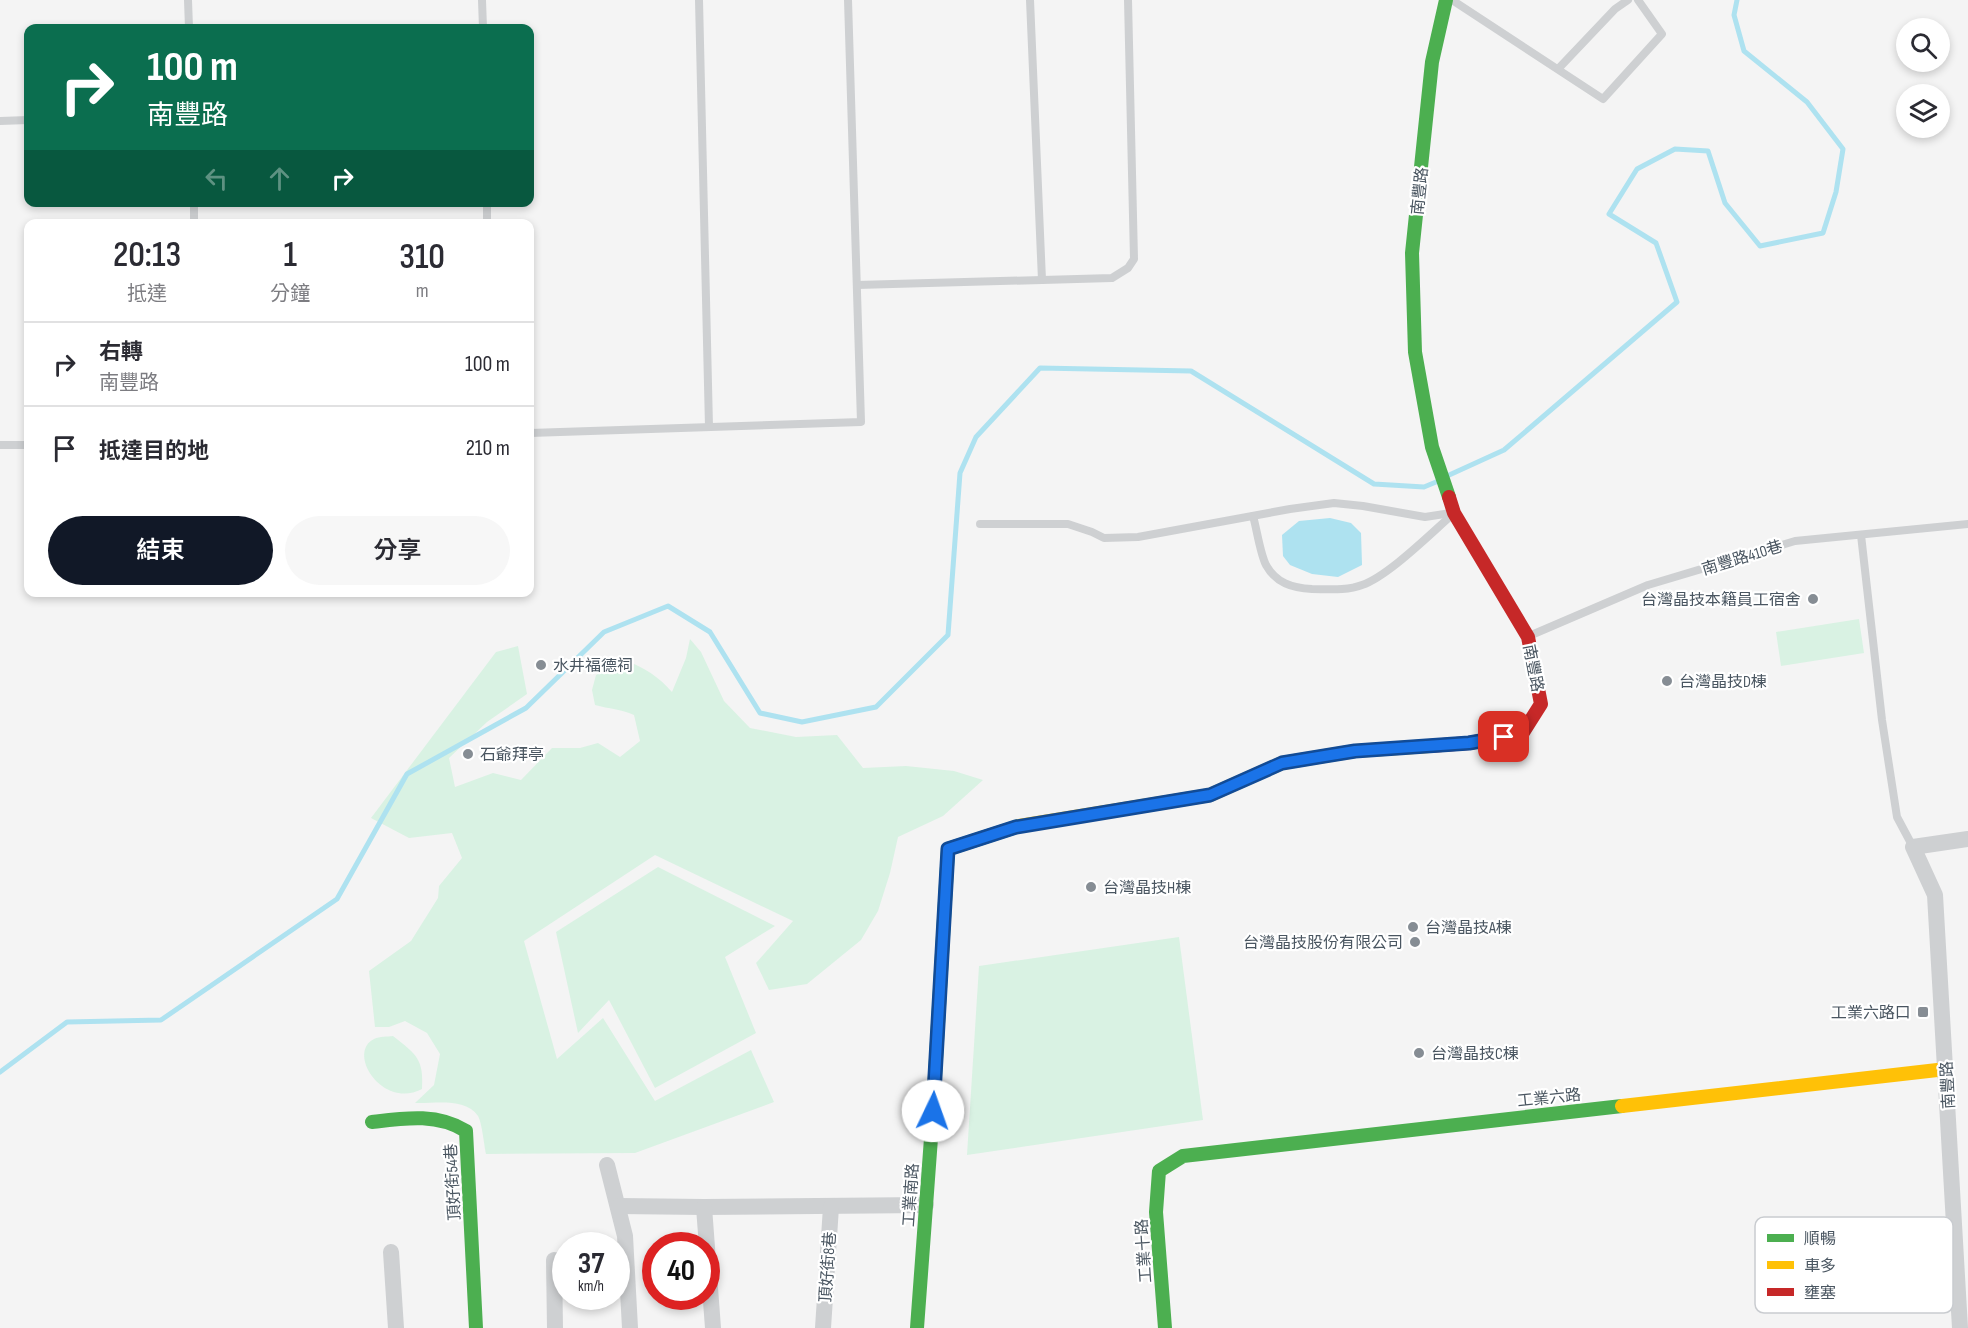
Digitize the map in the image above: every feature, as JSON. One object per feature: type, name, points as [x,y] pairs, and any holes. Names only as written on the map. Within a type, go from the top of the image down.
[{"type":"street","name":"南豐路","points":[[948,849],[1016,827],[1210,795],[1282,763],[1355,751],[1469,743],[1522,734],[1541,704],[1528,637],[1454,513],[1432,447],[1415,352],[1412,253],[1432,62],[1446,0]]},
{"type":"street","points":[[1913,847],[1968,839]]},
{"type":"street","name":"南豐路","points":[[1913,847],[1935,896],[1960,1328]]},
{"type":"street","name":"工業南路","points":[[917,1328],[948,849]]},
{"type":"street","name":"工業六路","points":[[1159,1171],[1183,1156],[1946,1069]]},
{"type":"street","name":"頂好街54巷","points":[[372,1122],[446,1120],[466,1131],[476,1328]]},
{"type":"street","points":[[607,1165],[625,1236],[630,1328]]},
{"type":"street","name":"工業十路","points":[[1159,1171],[1156,1212],[1165,1328]]},
{"type":"street","points":[[619,1206],[926,1205]]},
{"type":"street","points":[[704,1207],[713,1328]]},
{"type":"street","name":"頂好街8巷","points":[[822,1328],[831,1207]]},
{"type":"street","points":[[391,1251],[396,1328]]},
{"type":"street","points":[[555,1310],[555,1328]]},
{"type":"lane","points":[[188,0],[189,24]]},
{"type":"lane","points":[[482,0],[483,24]]},
{"type":"lane","points":[[699,0],[709,428]]},
{"type":"lane","points":[[534,433],[861,422],[848,0]]},
{"type":"lane","points":[[1030,0],[1042,280]]},
{"type":"lane","points":[[857,285],[1112,278],[1128,268],[1134,259],[1128,0]]},
{"type":"lane","points":[[1452,0],[1604,99],[1662,34],[1638,0]]},
{"type":"lane","points":[[1558,69],[1615,9],[1628,0]]},
{"type":"lane","points":[[0,121],[24,120]]},
{"type":"lane","points":[[0,445],[24,445]]},
{"type":"lane","points":[[980,525],[1068,524],[1104,538],[1138,537],[1334,503],[1425,517],[1454,513]]},
{"type":"lane","points":[[1253,516],[1266,564],[1281,583],[1300,588],[1329,590],[1369,583],[1454,513]]},
{"type":"lane","name":"南豐路410巷","points":[[1528,637],[1648,585],[1795,541],[1968,525]]},
{"type":"lane","points":[[1861,535],[1882,720],[1897,816],[1913,847]]},
{"type":"green space","points":[[1859,619],[1864,653],[1781,666],[1776,632]]},
{"type":"green space","points":[[690,639],[701,652],[724,701],[750,728],[796,737],[837,735],[863,768],[906,766],[954,771],[983,780],[943,816],[898,837],[878,911],[861,940],[807,984],[769,990],[756,963],[793,921],[655,855],[524,941],[557,1059],[603,1018],[655,1101],[751,1050],[774,1102],[635,1153],[486,1154],[482,1128],[478,1116],[472,1110],[457,1104],[415,1103],[434,1085],[440,1054],[427,1033],[405,1021],[389,1027],[375,1027],[369,971],[411,941],[438,898],[439,886],[462,858],[452,833],[409,838],[371,818],[496,652],[518,646],[527,694],[487,722],[449,758],[455,787],[493,773],[521,780],[552,748],[580,748],[598,743],[620,757],[640,741],[634,715],[595,705],[592,690],[596,675],[627,661],[651,674],[672,692],[686,658]]},
{"type":"green space","points":[[658,867],[775,926],[725,957],[756,1033],[655,1088],[609,1000],[578,1033],[556,932]]},
{"type":"green space","points":[[1179,937],[1203,1120],[967,1155],[979,966]]},
{"type":"green space","points":[[393,1036],[417,1058],[422,1071],[422,1089],[408,1093],[394,1092],[382,1086],[367,1067],[364,1056],[366,1046],[376,1038]]},
{"type":"water","points":[[1330,518],[1351,523],[1361,533],[1362,565],[1338,577],[1312,574],[1290,565],[1283,556],[1282,535],[1299,521]]},
{"type":"waterway","points":[[1447,476],[1504,450],[1677,302],[1656,243],[1609,214],[1637,169],[1675,149],[1708,151],[1725,203],[1760,246],[1823,233],[1836,192],[1843,149],[1807,102],[1744,51],[1734,15],[1737,0]]},
{"type":"waterway","points":[[0,1072],[67,1022],[161,1020],[337,899],[407,774],[526,708],[604,632],[668,606],[710,632],[760,713],[802,722],[876,707],[948,635],[960,473],[976,437],[1040,368],[1191,371],[1374,484],[1424,487],[1436,482]]},
{"type":"traffic: fast","points":[[1446,0],[1432,62],[1412,253],[1415,352],[1432,447],[1449,497]]},
{"type":"traffic: fast","points":[[917,1328],[933,1111],[948,849],[1019,826]]},
{"type":"traffic: fast","points":[[1165,1328],[1156,1212],[1159,1171],[1183,1156],[1622,1106]]},
{"type":"traffic: fast","points":[[372,1122],[409,1118],[432,1119],[444,1121],[466,1131],[476,1328]]},
{"type":"traffic: slow","points":[[1019,826],[1210,795],[1282,763],[1355,751],[1429,746]]},
{"type":"traffic: slow","points":[[1622,1106],[1946,1069]]},
{"type":"traffic: jam","points":[[1429,746],[1469,743],[1522,734],[1541,704],[1528,637],[1454,513],[1449,497]]},
{"type":"place","name":"台灣晶技本籍員工宿舍","points":[[1813,599]]},
{"type":"place","name":"水井福德祠","points":[[541,665]]},
{"type":"place","name":"台灣晶技D棟","points":[[1667,681]]},
{"type":"place","name":"石爺拜亭","points":[[468,754]]},
{"type":"place","name":"台灣晶技H棟","points":[[1091,887]]},
{"type":"place","name":"台灣晶技A棟","points":[[1413,927]]},
{"type":"place","name":"台灣晶技股份有限公司","points":[[1415,942]]},
{"type":"place","name":"工業六路口","points":[[1923,1012]]},
{"type":"place","name":"台灣晶技C棟","points":[[1419,1053]]},
{"type":"route","points":[[933,1111],[948,849],[1016,827],[1210,795],[1282,763],[1355,751],[1469,743],[1504,737]]}]
